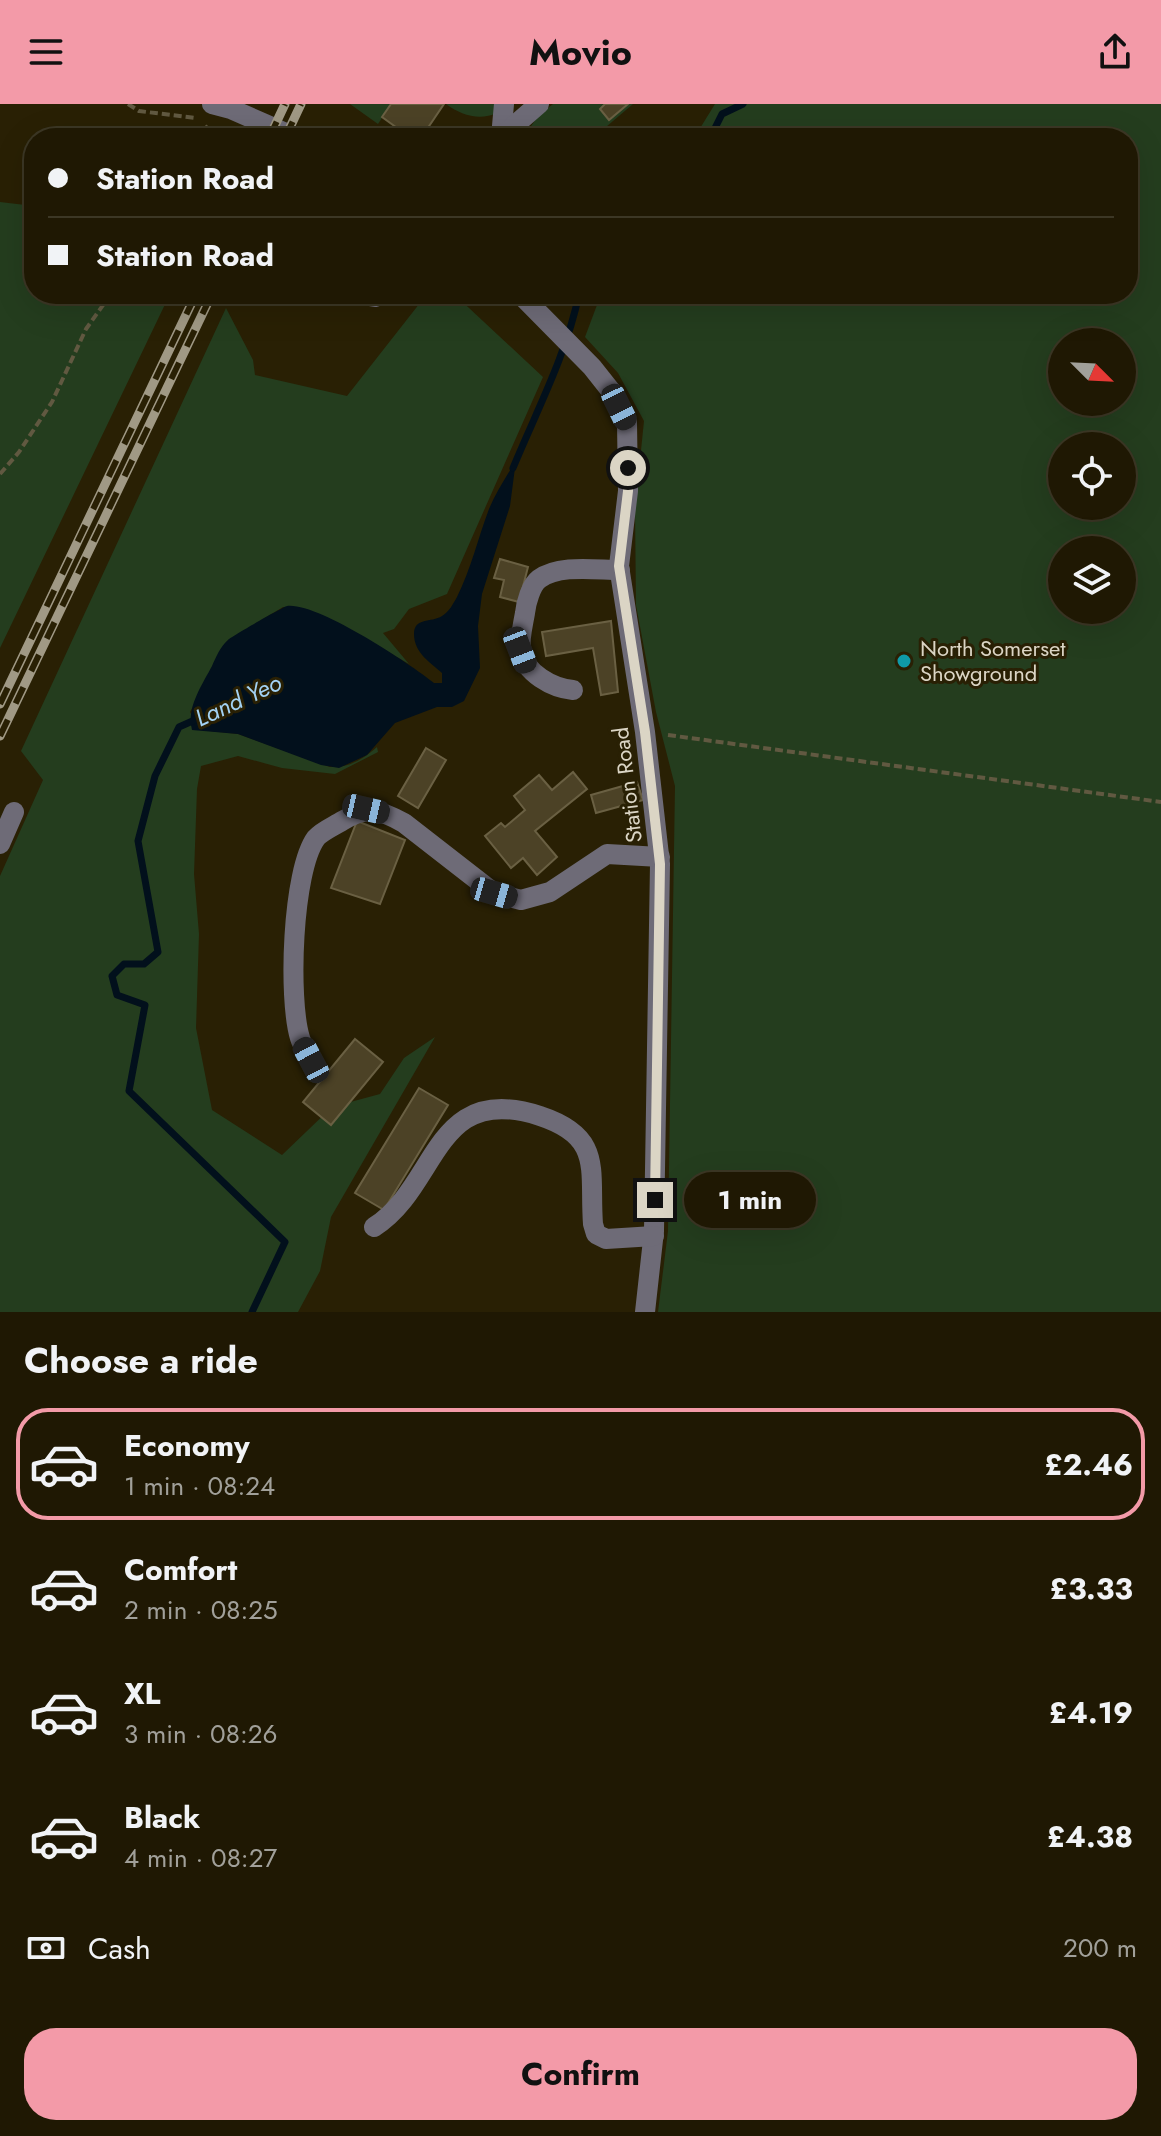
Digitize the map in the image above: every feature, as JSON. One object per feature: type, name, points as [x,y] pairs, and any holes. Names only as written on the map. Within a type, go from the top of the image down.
[{"type":"street","points":[[501,128],[504,104]]},
{"type":"street","points":[[511,128],[539,104]]},
{"type":"street","points":[[221,106],[273,128]]},
{"type":"street","name":"Station Road","points":[[530,304],[592,367],[611,391],[627,423],[628,491],[620,570],[660,857],[654,1236],[645,1312]]},
{"type":"street","points":[[573,690],[541,678],[527,667],[520,650],[526,607],[536,581],[548,574],[564,571],[620,570]]},
{"type":"street","points":[[311,1060],[300,1038],[293,982],[298,899],[306,860],[317,836],[347,818],[366,809],[389,814],[494,893],[521,900],[550,892],[607,854],[660,857]]},
{"type":"street","points":[[0,844],[14,812]]},
{"type":"street","points":[[374,1227],[399,1205],[431,1155],[456,1125],[490,1110],[518,1110],[543,1117],[584,1143],[590,1154],[596,1234],[606,1239],[654,1236]]},
{"type":"path","points":[[126,104],[139,111],[195,118],[208,128]]},
{"type":"path","points":[[0,474],[19,452],[52,402],[86,329],[104,304]]},
{"type":"path","points":[[645,732],[1161,802]]},
{"type":"green space","points":[[350,104],[391,104],[378,124]]},
{"type":"green space","points":[[446,104],[500,104],[497,113],[477,117]]},
{"type":"green space","points":[[553,104],[633,104],[605,128],[530,128],[538,116]]},
{"type":"green space","name":"North Somerset Showground","points":[[715,104],[1161,104],[1161,1312],[658,1312],[668,1231],[675,786],[656,712],[636,605],[635,509],[644,421],[618,373],[585,337],[597,304],[1138,304],[1138,128],[700,128]]},
{"type":"green space","points":[[0,202],[24,205],[24,304],[165,304],[0,648]]},
{"type":"green space","points":[[419,304],[465,304],[543,377],[447,594],[409,609],[394,629],[383,633],[409,664],[335,622],[297,607],[283,607],[227,641],[190,712],[200,730],[238,734],[330,767],[355,762],[377,747],[378,752],[335,774],[282,768],[238,756],[201,766],[197,789],[194,874],[199,934],[196,1028],[212,1110],[282,1155],[332,1107],[380,1094],[404,1058],[435,1037],[331,1217],[320,1271],[298,1312],[0,1312],[0,876],[43,780],[21,751],[226,308],[253,360],[255,375],[347,396]]},
{"type":"water","points":[[516,460],[510,506],[482,594],[478,626],[480,668],[464,701],[452,707],[437,707],[395,723],[367,755],[339,768],[321,765],[238,734],[192,730],[191,713],[196,697],[223,646],[238,633],[287,606],[301,607],[340,623],[434,683],[442,683],[442,673],[417,647],[415,629],[420,623],[442,616],[454,602],[489,509]]},
{"type":"building","points":[[391,104],[444,104],[428,128],[397,128],[382,117]]},
{"type":"building","points":[[605,104],[628,104],[609,120],[600,109]]},
{"type":"building","points":[[500,559],[528,567],[519,602],[500,597],[504,580],[494,578]]},
{"type":"building","points":[[611,621],[618,692],[601,695],[593,648],[546,656],[542,632]]},
{"type":"building","points":[[426,748],[446,760],[418,808],[398,796]]},
{"type":"building","points":[[573,772],[587,789],[535,831],[557,857],[537,875],[523,858],[511,868],[485,836],[501,823],[505,827],[525,810],[514,796],[539,775],[552,790]]},
{"type":"building","points":[[637,782],[643,800],[596,813],[591,795]]},
{"type":"building","points":[[357,821],[405,840],[380,904],[331,888]]},
{"type":"building","points":[[355,1039],[383,1062],[331,1125],[303,1102]]},
{"type":"building","points":[[419,1088],[448,1105],[384,1210],[355,1193]]},
{"type":"waterway","name":"Land Yeo","points":[[715,128],[722,114],[743,104]]},
{"type":"waterway","name":"Land Yeo","points":[[513,468],[559,361],[576,304]]},
{"type":"waterway","name":"Land Yeo","points":[[197,719],[179,727],[155,776],[138,841],[158,952],[144,964],[124,964],[112,976],[117,995],[145,1005],[129,1091],[285,1242],[252,1312]]},
{"type":"railway","points":[[274,128],[285,104]]},
{"type":"railway","points":[[290,128],[301,104]]},
{"type":"railway","points":[[0,704],[191,304]]},
{"type":"railway","points":[[0,736],[207,304]]},
{"type":"place","name":"North Somerset Showground","points":[[904,661]]},
{"type":"route","points":[[628,468],[619,566],[645,732],[660,864],[655,1200]]}]
